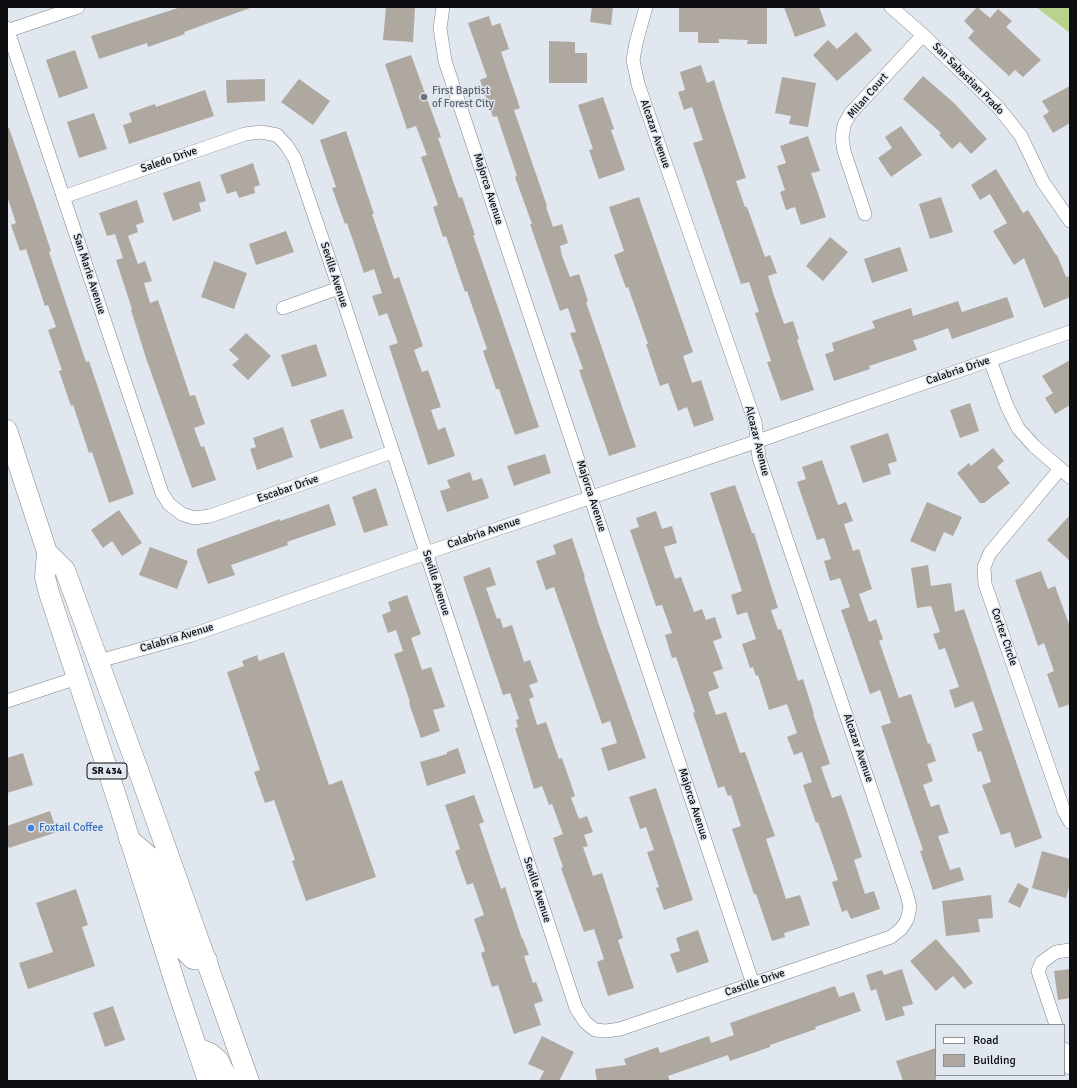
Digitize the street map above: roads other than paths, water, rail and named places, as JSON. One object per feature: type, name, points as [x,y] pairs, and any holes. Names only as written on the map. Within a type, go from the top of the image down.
[{"type":"main road","name":"SR 434","points":[[7,430],[47,552],[45,577],[49,593],[176,989],[208,1081]]},
{"type":"main road","name":"SR 434","points":[[47,552],[65,570],[207,960],[249,1081]]},
{"type":"main road","points":[[49,593],[63,610],[74,640],[83,651],[99,661]]},
{"type":"main road","points":[[77,678],[99,699],[132,788],[148,797]]},
{"type":"main road","points":[[129,839],[150,857],[183,949],[193,959],[207,960]]},
{"type":"main road","points":[[197,1048],[210,1053],[218,1060],[229,1081]]},
{"type":"street","points":[[7,30],[78,7]]},
{"type":"street","name":"Majorca Avenue","points":[[443,7],[440,28],[446,61],[753,984]]},
{"type":"street","name":"Alcazar Avenue","points":[[646,7],[633,60],[638,84],[754,422],[758,441],[759,458],[908,895],[910,907],[907,920]]},
{"type":"street","name":"San Sabastian Prado","points":[[891,7],[923,35],[998,107],[1021,136],[1043,182],[1070,221]]},
{"type":"street","name":"San Marie Avenue","points":[[7,30],[162,493],[169,504],[182,514]]},
{"type":"street","name":"Milan Court","points":[[865,214],[844,151],[842,138],[844,124],[850,114],[923,35]]},
{"type":"street","name":"Saledo Drive","points":[[63,197],[245,134],[261,132],[277,135]]},
{"type":"street","name":"Seville Avenue","points":[[277,135],[287,146],[295,159],[339,288],[576,1008],[585,1022],[595,1030]]},
{"type":"street","points":[[283,308],[339,288]]},
{"type":"street","name":"Calabria Drive","points":[[846,410],[1070,332]]},
{"type":"street","points":[[990,360],[1007,406],[1018,428],[1034,446],[1065,473]]},
{"type":"street","name":"Calabria Avenue","points":[[99,661],[192,635],[426,553],[846,410]]},
{"type":"street","name":"Escabar Drive","points":[[182,514],[194,518],[210,516],[392,452]]},
{"type":"street","name":"Cortez Circle","points":[[1065,473],[990,553],[984,567],[985,584],[1064,811],[1070,822]]},
{"type":"street","points":[[7,701],[77,678]]},
{"type":"street","name":"Castille Drive","points":[[595,1030],[606,1031],[620,1029],[891,937],[901,929],[907,920]]},
{"type":"street","points":[[1056,1024],[1038,971],[1042,962],[1056,952],[1070,950]]},
{"type":"street","points":[[1065,1052],[1070,1068]]},
{"type":"place","name":"First Baptist of Forest City","points":[[424,97]]},
{"type":"place","name":"Foxtail Coffee","points":[[31,828]]}]
